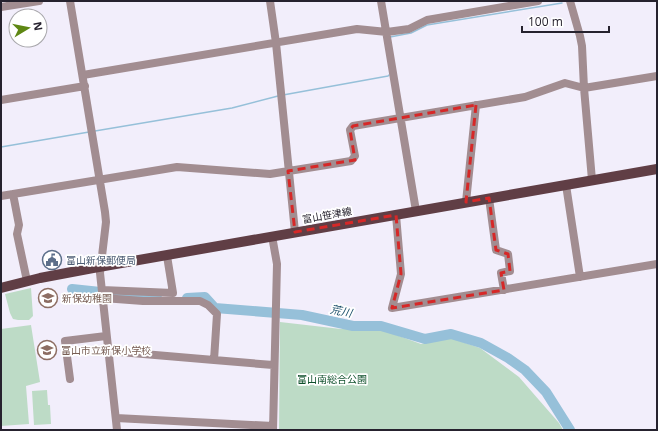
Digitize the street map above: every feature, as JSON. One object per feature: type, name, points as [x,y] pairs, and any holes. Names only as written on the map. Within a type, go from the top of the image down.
[{"type":"main road","name":"富山笹津線","points":[[1,288],[27,281],[100,267],[657,169]]},
{"type":"street","points":[[1,7],[39,1]]},
{"type":"street","points":[[70,1],[106,222],[100,267],[117,430]]},
{"type":"street","points":[[270,1],[276,43],[295,232]]},
{"type":"street","points":[[381,1],[416,211]]},
{"type":"street","points":[[83,74],[357,29],[387,36],[409,29],[427,20],[538,1]]},
{"type":"street","points":[[570,1],[582,46],[592,180]]},
{"type":"street","points":[[1,196],[177,167],[270,174],[351,161],[354,156],[350,130],[353,126],[525,97],[565,83],[584,88],[657,76]]},
{"type":"street","points":[[1,100],[85,86]]},
{"type":"street","points":[[466,202],[476,105]]},
{"type":"street","points":[[566,185],[580,277]]},
{"type":"street","points":[[13,194],[19,225],[17,234],[27,281]]},
{"type":"street","points":[[489,198],[496,250],[508,254],[510,271],[501,273],[504,290]]},
{"type":"street","points":[[396,215],[401,274],[392,308],[657,264]]},
{"type":"street","points":[[116,418],[273,428],[273,365],[277,264],[272,236]]},
{"type":"street","points":[[102,294],[173,293],[167,256]]},
{"type":"street","points":[[102,294],[143,301],[200,301],[208,305],[217,314],[214,360]]},
{"type":"street","points":[[70,379],[65,341],[106,336]]},
{"type":"street","points":[[108,351],[273,365]]},
{"type":"highlighted area","points":[[476,105],[466,202],[489,198],[496,250],[508,254],[510,271],[501,273],[504,290],[392,308],[401,274],[396,215],[295,232],[288,171],[355,160],[350,130],[353,126]]},
{"type":"green space","points":[[31,288],[33,316],[29,320],[13,319],[5,294]]},
{"type":"green space","name":"富山南総合公園","points":[[280,322],[341,329],[380,329],[421,344],[448,337],[480,348],[519,377],[559,423],[563,430],[279,430]]},
{"type":"green space","points":[[31,325],[40,382],[26,386],[29,424],[1,426],[1,329]]},
{"type":"green space","points":[[47,390],[48,405],[50,405],[51,424],[34,425],[32,391]]},
{"type":"waterway","points":[[390,37],[411,33],[427,25],[562,3]]},
{"type":"waterway","points":[[283,95],[389,75]]},
{"type":"waterway","points":[[95,131],[232,108],[278,96]]},
{"type":"waterway","points":[[1,147],[89,132]]},
{"type":"waterway","name":"荒川","points":[[72,289],[157,298]]},
{"type":"waterway","name":"荒川","points":[[187,298],[205,297],[215,308],[302,315],[353,326],[381,326],[425,339],[451,334],[481,343],[508,358],[525,370],[546,392],[570,430]]},
{"type":"place","name":"富山新保郵便局","points":[[52,260]]},
{"type":"place","name":"新保幼稚園","points":[[48,298]]},
{"type":"place","name":"富山市立新保小学校","points":[[47,350]]}]
